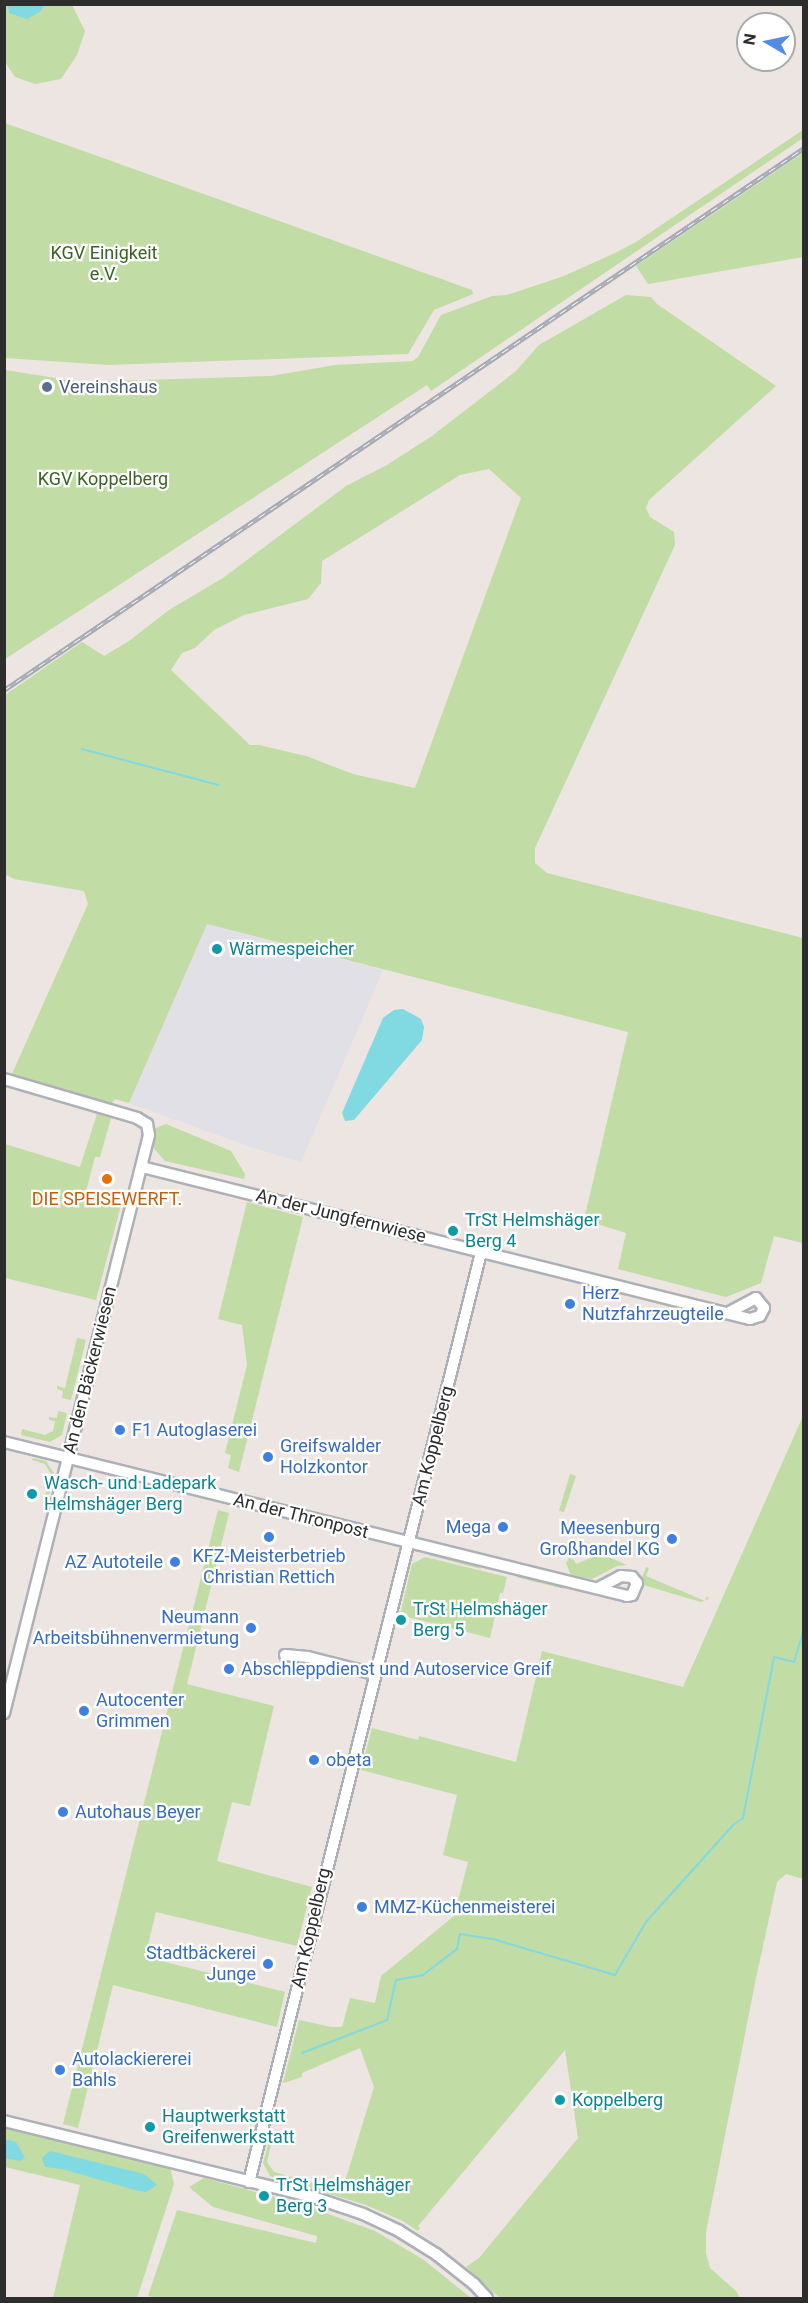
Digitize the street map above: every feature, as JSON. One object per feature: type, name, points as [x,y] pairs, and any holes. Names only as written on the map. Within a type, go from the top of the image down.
[{"type":"street","points":[[4,1079],[142,1120],[147,1124],[149,1135],[142,1167]]},
{"type":"street","name":"An der Jungfernwiese","points":[[142,1167],[728,1313]]},
{"type":"street","name":"An den Bäckerwiesen","points":[[4,1713],[142,1167]]},
{"type":"street","name":"Am Koppelberg","points":[[249,2181],[481,1252]]},
{"type":"street","name":"An der Thronpost","points":[[4,1442],[598,1588]]},
{"type":"street","points":[[285,1655],[308,1657],[374,1674]]},
{"type":"street","points":[[4,2121],[313,2197],[363,2214],[399,2231],[436,2254],[474,2284],[487,2298]]},
{"type":"shaded area","points":[[206,924],[383,970],[301,1162],[257,1149],[129,1103]]},
{"type":"green space","points":[[4,5],[7,5],[9,13],[41,11],[45,5],[72,5],[85,31],[77,55],[61,79],[35,84],[15,77],[5,62]]},
{"type":"green space","name":"KGV Einigkeit e.V.","points":[[5,123],[472,290],[473,294],[434,310],[408,354],[109,365],[5,358]]},
{"type":"green space","name":"KGV Koppelberg","points":[[803,130],[803,138],[431,391],[427,385],[5,659],[5,370],[81,382],[271,376],[335,365],[413,361],[418,357],[441,315],[492,296],[507,295],[564,276],[615,253],[636,242]]},
{"type":"green space","points":[[803,153],[803,257],[648,284],[636,266]]},
{"type":"green space","points":[[626,295],[651,297],[657,304],[776,386],[649,500],[646,508],[650,517],[674,532],[675,545],[535,848],[535,863],[547,873],[803,938],[803,1243],[774,1236],[761,1283],[726,1297],[618,1269],[626,1233],[584,1220],[628,1032],[207,924],[129,1103],[115,1099],[111,1104],[11,1076],[88,904],[84,891],[14,879],[7,875],[5,879],[5,695],[82,642],[104,656],[129,641],[169,610],[223,578],[346,486],[387,465],[432,436],[516,371],[539,345]],"holes":[[[489,469],[521,498],[415,788],[353,774],[306,756],[250,745],[171,670],[182,653],[195,648],[214,630],[244,615],[308,599],[321,583],[322,561],[460,475]]]},
{"type":"green space","points":[[97,1114],[111,1118],[100,1157],[95,1157],[85,1195],[121,1205],[96,1300],[5,1278],[5,1144],[80,1167]]},
{"type":"green space","points":[[166,1124],[231,1151],[245,1174],[244,1179],[165,1161],[151,1145],[154,1129]]},
{"type":"green space","points":[[247,1202],[303,1217],[239,1472],[228,1468],[231,1455],[225,1453],[247,1365],[242,1325],[218,1319]]},
{"type":"green space","points":[[77,1338],[86,1340],[71,1400],[62,1398],[63,1391],[57,1389],[57,1386],[65,1388]]},
{"type":"green space","points":[[58,1411],[67,1413],[62,1435],[50,1442],[21,1435],[22,1429],[45,1435],[53,1431],[55,1421],[49,1420],[49,1417],[57,1418]]},
{"type":"green space","points":[[803,1416],[803,1879],[786,1874],[777,1882],[706,2232],[706,2253],[710,2268],[736,2291],[740,2298],[500,2298],[466,2267],[479,2258],[578,2138],[565,2050],[418,2226],[420,2228],[418,2231],[403,2221],[366,2205],[270,2176],[263,2163],[270,2138],[272,2140],[267,2162],[274,2172],[342,2191],[374,2087],[360,2048],[302,2073],[302,2077],[283,2083],[299,2020],[342,2027],[350,1998],[375,2003],[381,1976],[454,1916],[468,1862],[443,1855],[457,1795],[361,1770],[372,1728],[418,1740],[419,1736],[516,1762],[542,1651],[683,1687]]},
{"type":"green space","points":[[33,1458],[46,1461],[54,1473],[48,1498],[45,1497],[50,1473],[45,1464],[32,1460]]},
{"type":"green space","points":[[570,1474],[576,1476],[564,1512],[559,1511]]},
{"type":"green space","points":[[218,1510],[229,1513],[187,1684],[274,1706],[250,1806],[232,1802],[217,1861],[312,1887],[297,1946],[156,1912],[145,1957],[285,1992],[277,2027],[113,1985],[78,2128],[63,2124]]},
{"type":"green space","points":[[428,1552],[478,1565],[481,1569],[428,1555]]},
{"type":"green space","points":[[601,1554],[627,1565],[617,1566],[592,1579],[571,1575],[566,1563],[569,1558],[576,1564]]},
{"type":"green space","points":[[425,1557],[507,1577],[503,1593],[500,1593],[490,1638],[400,1615],[412,1564]]},
{"type":"green space","points":[[646,1567],[649,1568],[646,1576],[704,1601],[640,1584]]},
{"type":"green space","points":[[519,1575],[561,1585],[564,1589],[516,1577]]},
{"type":"green space","points":[[4,2125],[170,2167],[174,2184],[137,2298],[53,2298],[80,2185],[5,2167]]},
{"type":"green space","points":[[204,2178],[260,2193],[259,2197],[266,2199],[268,2195],[306,2206],[375,2231],[424,2260],[471,2298],[157,2298],[148,2296],[177,2210],[316,2243],[317,2236],[213,2207],[189,2187]]},
{"type":"water","points":[[7,4],[45,5],[41,11],[27,19],[9,13]]},
{"type":"water","points":[[403,1009],[421,1019],[424,1027],[422,1040],[354,1120],[345,1121],[342,1113],[383,1018],[394,1010]]},
{"type":"water","points":[[4,2139],[16,2142],[25,2158],[20,2161],[5,2158]]},
{"type":"water","points":[[50,2151],[144,2174],[157,2185],[146,2192],[62,2169],[45,2167],[42,2158]]},
{"type":"waterway","points":[[82,749],[218,785]]},
{"type":"waterway","points":[[302,2053],[387,2020],[396,1980],[423,1975],[457,1949],[460,1934],[496,1940],[615,1975],[646,1922],[732,1826],[743,1818],[774,1657],[794,1662],[804,1629]]},
{"type":"railway","points":[[4,690],[804,148]]},
{"type":"place","name":"Vereinshaus","points":[[47,387]]},
{"type":"place","name":"Wärmespeicher","points":[[217,949]]},
{"type":"place","name":"DIE SPEISEWERFT.","points":[[107,1179]]},
{"type":"place","name":"TrSt Helmshäger Berg 4","points":[[453,1231]]},
{"type":"place","name":"Herz Nutzfahrzeugteile","points":[[570,1304]]},
{"type":"place","name":"F1 Autoglaserei","points":[[120,1430]]},
{"type":"place","name":"Greifswalder Holzkontor","points":[[268,1457]]},
{"type":"place","name":"Wasch- und Ladepark Helmshäger Berg","points":[[32,1494]]},
{"type":"place","name":"Mega","points":[[503,1527]]},
{"type":"place","name":"KFZ-Meisterbetrieb Christian Rettich","points":[[269,1537]]},
{"type":"place","name":"Meesenburg Großhandel KG","points":[[672,1539]]},
{"type":"place","name":"AZ Autoteile","points":[[175,1562]]},
{"type":"place","name":"TrSt Helmshäger Berg 5","points":[[401,1620]]},
{"type":"place","name":"Neumann Arbeitsbühnenvermietung","points":[[251,1628]]},
{"type":"place","name":"Abschleppdienst und Autoservice Greif","points":[[229,1669]]},
{"type":"place","name":"Autocenter Grimmen","points":[[84,1711]]},
{"type":"place","name":"obeta","points":[[314,1760]]},
{"type":"place","name":"Autohaus Beyer","points":[[63,1812]]},
{"type":"place","name":"MMZ-Küchenmeisterei","points":[[362,1907]]},
{"type":"place","name":"Stadtbäckerei Junge","points":[[268,1964]]},
{"type":"place","name":"Autolackiererei Bahls","points":[[60,2070]]},
{"type":"place","name":"Koppelberg","points":[[560,2100]]},
{"type":"place","name":"Hauptwerkstatt Greifenwerkstatt","points":[[150,2127]]},
{"type":"place","name":"TrSt Helmshäger Berg 3","points":[[264,2196]]}]
